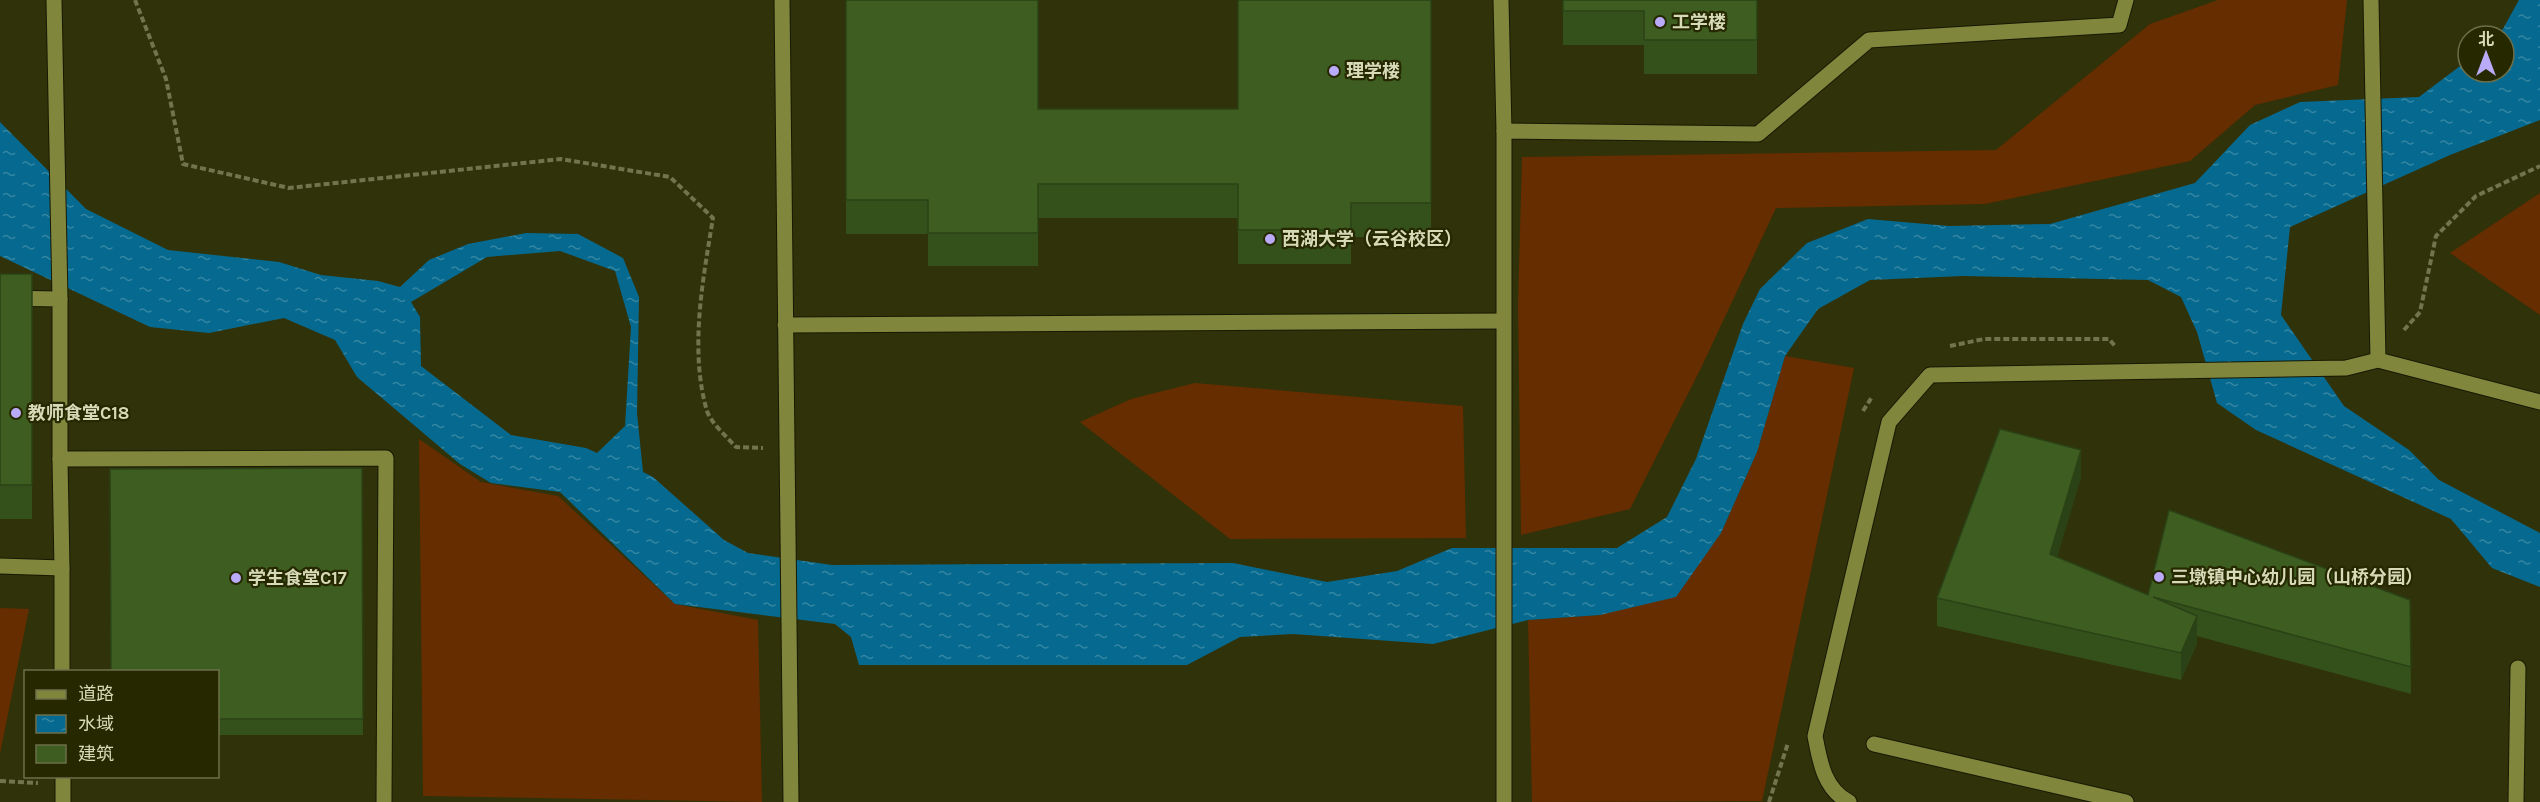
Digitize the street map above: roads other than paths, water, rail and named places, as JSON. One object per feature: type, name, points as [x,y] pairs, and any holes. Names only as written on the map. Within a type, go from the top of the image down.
[{"type":"street","points":[[54,0],[60,299],[62,670]]},
{"type":"street","points":[[782,0],[791,802]]},
{"type":"street","points":[[1501,0],[1504,131],[1504,802]]},
{"type":"street","points":[[1504,131],[1758,134],[1869,40],[2119,25],[2126,0]]},
{"type":"street","points":[[2371,0],[2378,360]]},
{"type":"street","points":[[0,298],[60,299]]},
{"type":"street","points":[[785,325],[1503,321]]},
{"type":"street","points":[[1849,802],[1836,795],[1821,766],[1815,736],[1889,422],[1930,375],[2162,373],[2346,368],[2378,360],[2540,402]]},
{"type":"street","points":[[60,459],[386,458],[384,802]]},
{"type":"street","points":[[0,566],[62,568]]},
{"type":"street","points":[[2516,802],[2518,668]]},
{"type":"street","points":[[1874,744],[2126,802]]},
{"type":"street","points":[[63,780],[63,802]]},
{"type":"water","points":[[2519,0],[2540,0],[2540,120],[2450,155],[2290,227],[2281,315],[2344,406],[2409,450],[2439,480],[2540,533],[2540,587],[2492,568],[2451,519],[2256,430],[2217,403],[2197,332],[2181,297],[2148,280],[1963,276],[1870,280],[1818,309],[1785,356],[1757,452],[1721,533],[1676,597],[1600,615],[1528,620],[1433,644],[1293,634],[1240,637],[1187,665],[859,665],[851,637],[835,624],[675,604],[560,492],[491,483],[460,464],[357,377],[335,340],[284,318],[209,333],[150,327],[0,256],[0,122],[86,209],[168,250],[279,262],[321,275],[378,281],[400,287],[429,260],[468,244],[526,233],[578,234],[623,258],[639,297],[637,413],[643,472],[653,477],[724,540],[748,553],[832,565],[1233,563],[1327,582],[1397,571],[1452,548],[1617,548],[1667,517],[1696,459],[1743,324],[1760,289],[1807,243],[1868,219],[1949,226],[2050,224],[2195,183],[2250,125],[2300,102],[2419,97],[2456,69],[2456,84],[2516,84],[2516,24],[2506,24]],"holes":[[[560,251],[615,271],[631,327],[625,426],[597,453],[586,448],[511,435],[421,366],[420,317],[411,302],[487,257]]]},
{"type":"place","name":"工学楼","points":[[1660,22]]},
{"type":"place","name":"理学楼","points":[[1334,71]]},
{"type":"place","name":"西湖大学（云谷校区）","points":[[1270,239]]},
{"type":"place","name":"教师食堂C18","points":[[16,413]]},
{"type":"place","name":"三墩镇中心幼儿园（山桥分园）","points":[[2159,577]]},
{"type":"place","name":"学生食堂C17","points":[[236,578]]}]
